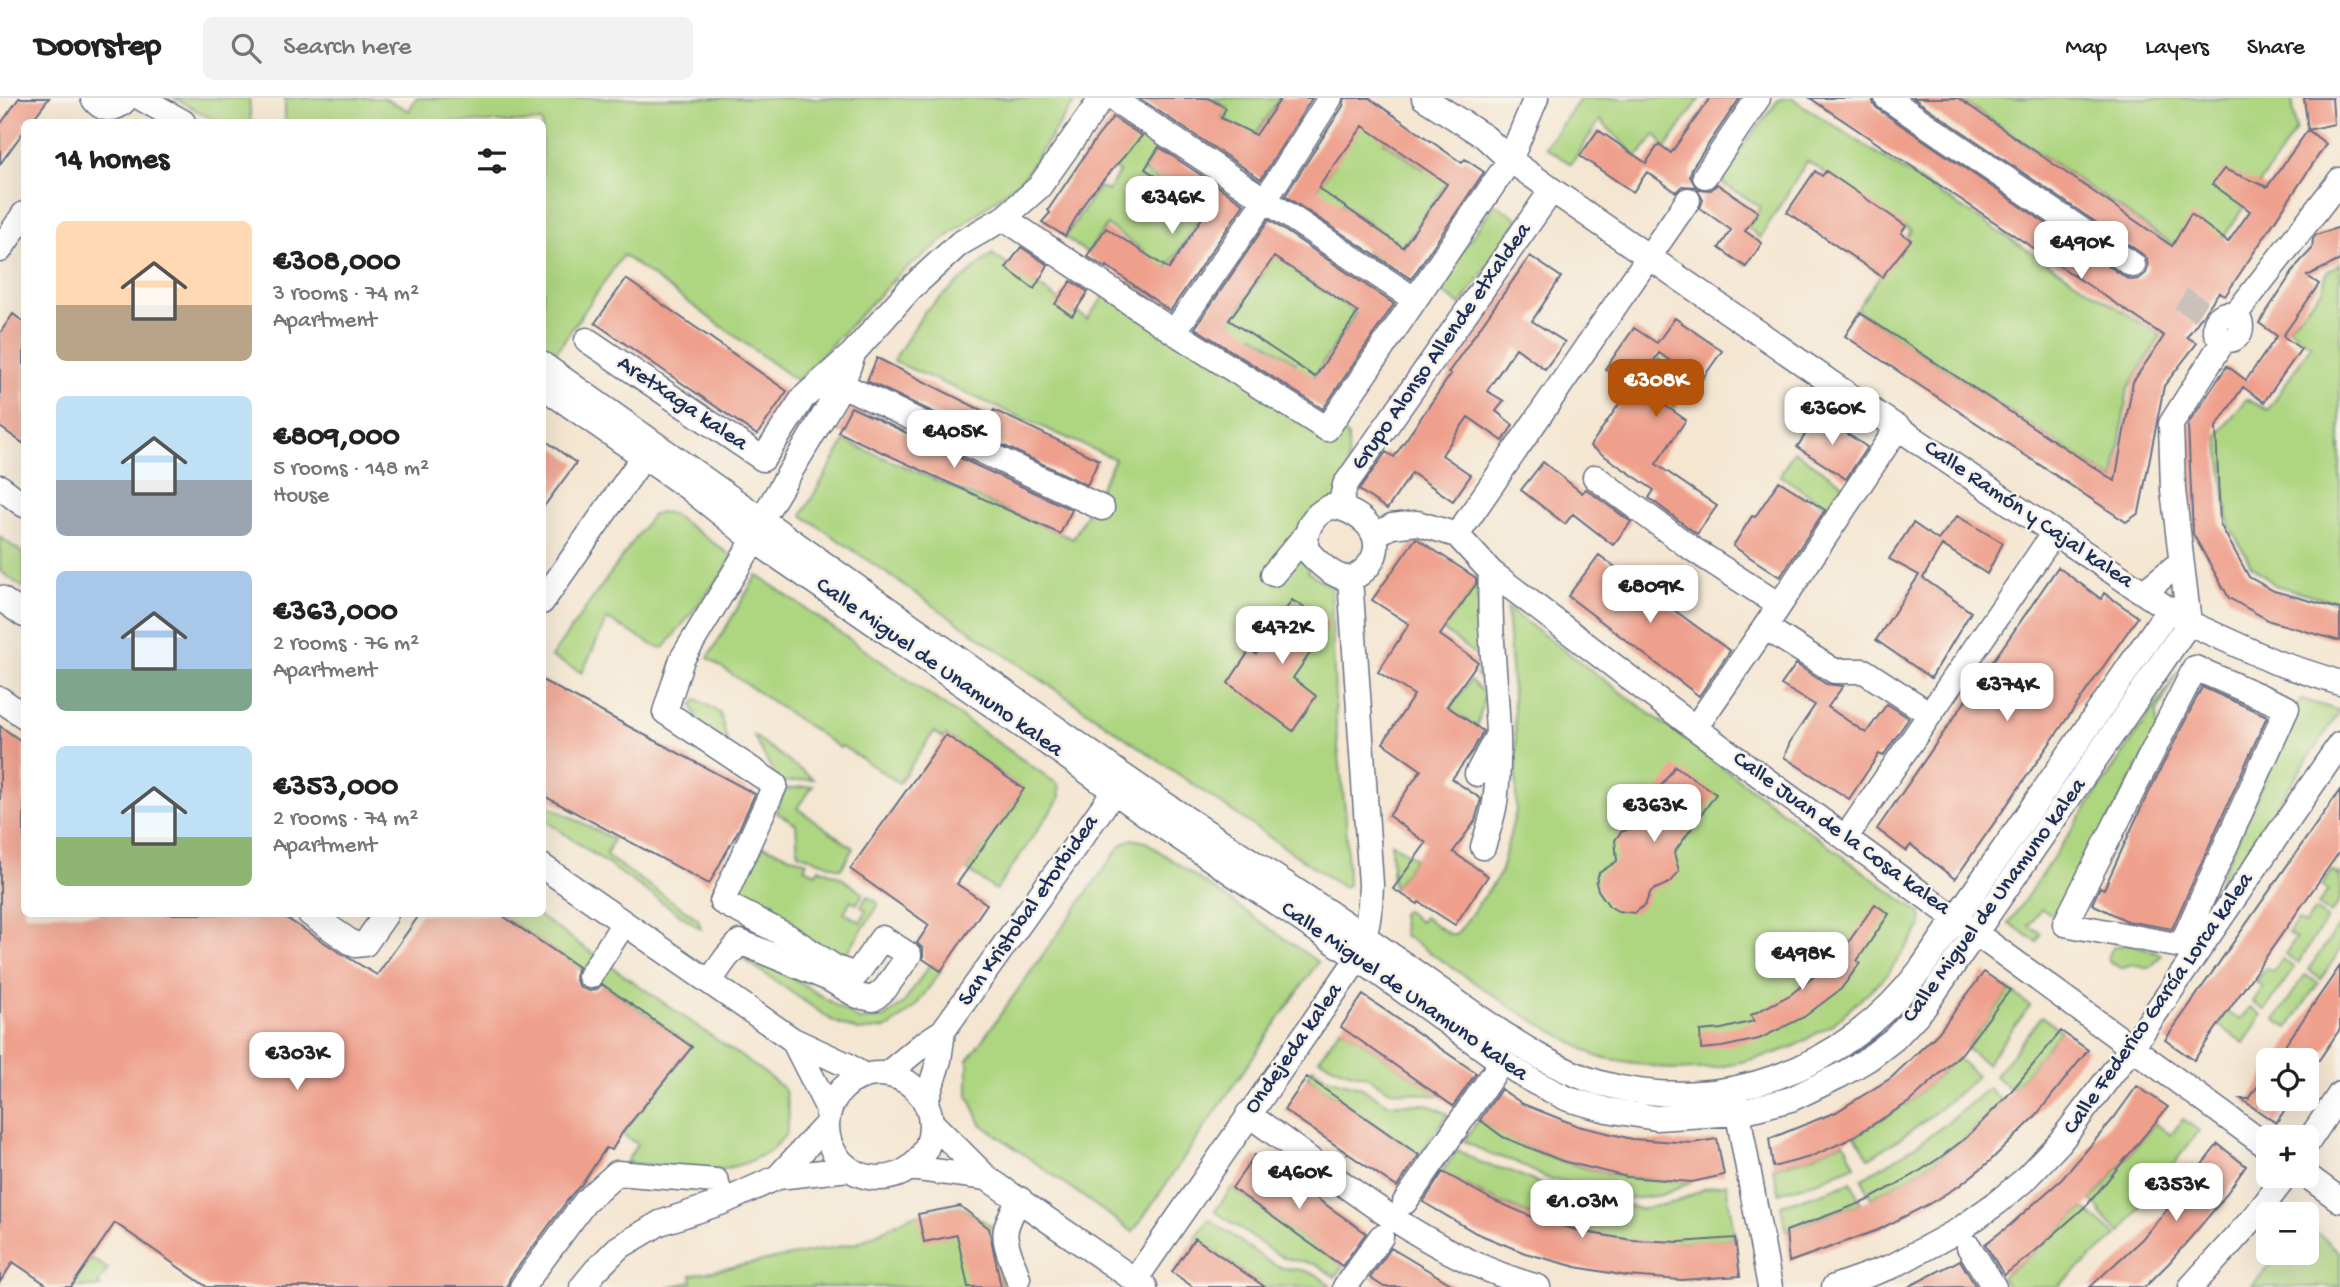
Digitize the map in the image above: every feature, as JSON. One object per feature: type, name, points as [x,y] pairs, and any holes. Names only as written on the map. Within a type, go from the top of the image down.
[{"type":"street","points":[[141,98],[178,119]]},
{"type":"street","points":[[709,982],[740,942],[832,973],[789,937],[722,901],[775,785],[665,712],[682,659],[842,385],[854,352],[909,290],[959,244],[1004,218],[1039,187],[1102,98]]},
{"type":"street","points":[[1112,98],[1414,299]]},
{"type":"street","points":[[1174,332],[1265,200],[1330,98]]},
{"type":"street","name":"Calle Ramón y Cajal kalea","points":[[1424,98],[1485,137],[1510,160],[1649,257],[2179,616],[2275,662],[2340,683]]},
{"type":"street","points":[[1004,218],[1174,332],[1327,429],[1510,160],[1536,98]]},
{"type":"street","points":[[1705,176],[1758,98]]},
{"type":"street","points":[[1887,98],[2133,265]]},
{"type":"street","points":[[100,108],[142,119]]},
{"type":"street","points":[[2179,616],[2182,562],[2173,490],[2171,424],[2220,322],[2340,180]]},
{"type":"street","name":"Grupo Alonso Allende etxaldea","points":[[1340,507],[1345,485],[1552,190]]},
{"type":"street","points":[[1375,535],[1392,526],[1417,523],[1457,535],[1688,200]]},
{"type":"street","points":[[0,250],[21,218]]},
{"type":"street","name":"Aretxaga kalea","points":[[587,341],[763,459],[803,398],[854,352]]},
{"type":"street","name":"Calle Miguel de Unamuno kalea","points":[[546,367],[648,450],[1119,784],[1158,823],[1362,947],[1502,1062],[1568,1099],[1607,1110],[1656,1118],[1736,1101],[1791,1099],[1841,1075],[1894,1039],[1925,1006],[1976,933],[2179,616]]},
{"type":"street","points":[[842,385],[1102,508]]},
{"type":"street","name":"Calle Miguel de Unamuno kalea","points":[[546,388],[648,450]]},
{"type":"street","points":[[1695,728],[1898,427]]},
{"type":"street","points":[[546,596],[648,450]]},
{"type":"street","points":[[1595,477],[1688,546],[1779,605]]},
{"type":"street","points":[[0,488],[21,503]]},
{"type":"street","points":[[1273,574],[1305,536],[1310,524],[1320,512],[1331,507],[1340,507],[1365,522],[1371,527],[1378,543],[1370,563],[1361,573],[1350,578],[1338,575],[1312,557],[1306,549],[1305,536]]},
{"type":"street","points":[[1846,837],[2054,533]]},
{"type":"street","name":"Calle Juan de la Cosa kalea","points":[[1457,535],[1491,572],[1695,728],[2256,1138]]},
{"type":"street","points":[[2144,592],[2182,562]]},
{"type":"street","points":[[1483,847],[1496,798],[1499,731],[1489,597],[1491,572]]},
{"type":"street","points":[[1350,578],[1371,884],[1371,912],[1362,947]]},
{"type":"street","points":[[0,598],[21,613]]},
{"type":"street","name":"Calle Miguel de Unamuno kalea","points":[[1736,1101],[1823,1057],[1887,1009],[1911,983],[2179,616]]},
{"type":"street","points":[[1765,627],[1834,671],[1864,671],[1930,714]]},
{"type":"street","points":[[2195,668],[2287,708],[2181,947],[2065,924],[2077,898],[2195,668]]},
{"type":"street","points":[[0,699],[21,714]]},
{"type":"street","points":[[1477,774],[1499,731]]},
{"type":"street","name":"Calle Federico García Lorca kalea","points":[[1834,1287],[1893,1266],[1959,1230],[2023,1181],[2060,1142],[2132,1047],[2340,744]]},
{"type":"street","name":"San Kristobal etorbidea","points":[[875,1075],[943,1031],[1119,784]]},
{"type":"street","points":[[546,869],[793,1041],[847,1065],[916,1088],[929,1113],[987,1178],[1140,1284]]},
{"type":"street","points":[[314,917],[355,944],[361,945],[365,944],[384,917]]},
{"type":"street","points":[[590,976],[624,923]]},
{"type":"street","name":"Ondejeda kalea","points":[[1140,1284],[1248,1114],[1362,947]]},
{"type":"street","name":"San Kristobal etorbidea","points":[[929,1113],[943,1031]]},
{"type":"street","points":[[793,1041],[828,1118],[832,1150],[849,1169],[864,1176],[880,1178],[896,1176],[910,1168],[922,1156],[930,1141],[929,1113]]},
{"type":"street","points":[[1405,1202],[1494,1073]]},
{"type":"street","points":[[778,1177],[828,1118],[836,1096],[849,1083],[875,1075]]},
{"type":"street","points":[[2319,1126],[2340,1094]]},
{"type":"street","points":[[1736,1101],[1770,1287]]},
{"type":"street","points":[[1248,1114],[1429,1241],[1472,1263],[1538,1287]]},
{"type":"street","points":[[910,1168],[987,1178]]},
{"type":"street","points":[[582,1287],[596,1270],[630,1239],[660,1223],[723,1202],[778,1177],[849,1169]]},
{"type":"street","points":[[522,1287],[585,1202],[617,1173],[716,1181],[723,1202]]},
{"type":"street","points":[[2319,1185],[2340,1200]]},
{"type":"street","points":[[2191,1287],[2277,1188]]},
{"type":"street","points":[[1017,1278],[1004,1236],[1006,1223],[1020,1199]]},
{"type":"street","points":[[1345,1287],[1381,1237]]},
{"type":"street","points":[[1969,1247],[1994,1287]]},
{"type":"green space","points":[[175,98],[249,98],[251,119],[212,119]]},
{"type":"green space","points":[[285,98],[384,98],[409,111],[416,98],[1077,98],[1022,179],[898,275],[797,381],[623,255],[554,355],[546,349],[546,119],[285,119]]},
{"type":"green space","points":[[1206,98],[1280,98],[1236,163],[1222,154],[1235,135],[1226,127],[1229,121],[1222,118],[1228,108],[1215,101],[1213,104]]},
{"type":"green space","points":[[1581,98],[1700,98],[1665,149],[1656,134],[1637,157],[1600,120],[1571,164],[1545,147]]},
{"type":"green space","points":[[1780,98],[1791,98],[2161,336],[2128,388],[2114,480],[1856,310],[1911,231],[1807,161],[1760,238],[1748,227],[1761,207],[1717,180]]},
{"type":"green space","points":[[1959,98],[2292,98],[2296,130],[2204,266]]},
{"type":"green space","points":[[1374,106],[1398,122],[1384,142],[1423,169],[1439,148],[1461,163],[1388,267],[1366,252],[1381,231],[1342,204],[1327,225],[1304,209]]},
{"type":"green space","points":[[1135,133],[1157,148],[1143,170],[1161,182],[1156,191],[1176,203],[1185,195],[1211,201],[1149,296],[1128,282],[1142,261],[1140,259],[1144,251],[1107,225],[1087,253],[1065,237],[1099,187],[1108,191],[1119,172],[1112,167]]},
{"type":"green space","points":[[1495,204],[1519,219],[1461,305],[1435,288]]},
{"type":"green space","points":[[1288,236],[1309,251],[1295,272],[1356,313],[1300,397],[1281,385],[1296,363],[1254,335],[1238,358],[1217,342]]},
{"type":"green space","points":[[992,254],[1087,319],[1112,286],[1348,436],[1349,511],[1320,512],[1305,536],[1308,572],[1331,587],[1336,729],[1346,819],[1348,885],[1342,887],[802,515],[845,441],[1073,539],[1115,459],[893,361],[925,311]]},
{"type":"green space","points":[[2340,263],[2340,603],[2275,585],[2251,565],[2229,525],[2218,435],[2246,399],[2268,410],[2311,345],[2288,328],[2322,290],[2327,272]]},
{"type":"green space","points":[[1659,359],[1693,381],[1674,408],[1643,384]]},
{"type":"green space","points":[[1794,451],[1843,484],[1827,507],[1780,475]]},
{"type":"green space","points":[[661,512],[672,514],[732,556],[724,572],[664,648],[655,646],[607,619],[582,673],[551,657],[652,515]]},
{"type":"green space","points":[[0,537],[21,552],[21,586],[0,571]]},
{"type":"green space","points":[[757,575],[1059,785],[1060,798],[996,890],[967,870],[1023,789],[946,735],[943,738],[934,732],[899,783],[842,746],[840,748],[708,658]]},
{"type":"green space","points":[[1476,585],[1486,687],[1476,675],[1483,661],[1443,630]]},
{"type":"green space","points":[[1507,608],[1921,914],[1922,925],[1887,975],[1834,1023],[1795,1046],[1716,1068],[1677,1070],[1598,1057],[1514,1009],[1404,935],[1401,914],[1405,910],[1420,922],[1424,917],[1449,934],[1457,934],[1500,874],[1516,811],[1516,741]]},
{"type":"green space","points":[[2179,671],[2157,711],[2157,733],[2056,916],[2041,909],[2029,926],[2041,933],[2037,942],[2009,923]]},
{"type":"green space","points":[[1470,680],[1485,694],[1477,727],[1450,709]]},
{"type":"green space","points":[[697,699],[720,713],[729,749],[703,733],[692,705]]},
{"type":"green space","points":[[2301,699],[2340,711],[2205,912]]},
{"type":"green space","points":[[753,735],[813,779],[779,783]]},
{"type":"green space","points":[[813,786],[797,808],[853,848],[841,869],[798,853],[796,824],[776,812],[785,789]]},
{"type":"green space","points":[[546,805],[613,839],[606,856],[698,919],[701,929],[546,821]]},
{"type":"green space","points":[[1132,839],[1146,842],[1318,962],[1133,1232],[981,1124],[968,1095],[968,1060],[1121,845]]},
{"type":"green space","points":[[1391,843],[1415,858],[1393,889]]},
{"type":"green space","points":[[763,846],[807,862],[804,868],[816,873],[819,868],[840,877],[863,893],[857,904],[850,901],[844,913],[861,922],[866,910],[861,907],[867,896],[878,903],[841,961],[740,903],[741,897],[732,890],[745,864],[753,866]]},
{"type":"green space","points":[[2332,871],[2338,875],[2340,873],[2340,900],[2331,914],[2318,905],[2328,890],[2322,886]]},
{"type":"green space","points":[[2315,910],[2327,918],[2298,963],[2285,954],[2296,938],[2288,933],[2298,920],[2305,924]]},
{"type":"green space","points":[[504,917],[540,917],[785,1090],[789,1115],[786,1134],[772,1150],[746,1163],[720,1170],[626,1163],[637,1144],[622,1134],[692,1046]]},
{"type":"green space","points":[[2338,927],[2340,950],[2321,979],[2308,970]]},
{"type":"green space","points":[[2131,943],[2162,955],[2150,968],[2132,964],[2121,968],[2109,962],[2108,955],[2114,947]]},
{"type":"green space","points":[[751,957],[766,961],[859,1020],[883,1018],[903,1004],[930,964],[941,971],[914,1008],[888,1028],[858,1031],[833,1021],[745,960]]},
{"type":"green space","points":[[2282,959],[2294,968],[2265,1010],[2253,1002],[2263,987],[2256,982],[2266,968],[2273,972]]},
{"type":"green space","points":[[2305,975],[2318,983],[2288,1028],[2275,1020]]},
{"type":"green space","points":[[2010,990],[2030,1006],[1986,1064],[1966,1048]]},
{"type":"green space","points":[[2250,1007],[2262,1015],[2244,1043],[2218,1025],[2227,1012],[2240,1020]]},
{"type":"green space","points":[[2042,1016],[2061,1031],[2012,1090],[1995,1076]]},
{"type":"green space","points":[[1341,1027],[1440,1096],[1388,1090],[1366,1076],[1345,1071],[1319,1059]]},
{"type":"green space","points":[[1957,1058],[1977,1076],[1925,1120],[1869,1158],[1855,1136],[1909,1102]]},
{"type":"green space","points":[[1313,1068],[1327,1078],[1360,1087],[1388,1104],[1427,1104],[1448,1114],[1419,1155],[1307,1077]]},
{"type":"green space","points":[[1988,1088],[2002,1101],[1967,1137],[1912,1176],[1871,1198],[1862,1178],[1928,1138]]},
{"type":"green space","points":[[1479,1119],[1531,1149],[1588,1169],[1628,1177],[1692,1182],[1662,1195],[1633,1199],[1544,1177],[1516,1162],[1489,1154],[1464,1141]]},
{"type":"green space","points":[[2183,1119],[2199,1131],[2120,1233],[2091,1201],[2155,1123],[2171,1135]]},
{"type":"green space","points":[[1844,1142],[1855,1165],[1818,1181],[1779,1193],[1773,1168],[1810,1157]]},
{"type":"green space","points":[[1458,1150],[1483,1164],[1508,1170],[1561,1193],[1641,1209],[1676,1202],[1704,1189],[1726,1184],[1735,1238],[1649,1242],[1557,1224],[1499,1201],[1442,1172]]},
{"type":"green space","points":[[1851,1182],[1861,1203],[1786,1231],[1781,1205]]},
{"type":"green space","points":[[1232,1188],[1343,1266],[1335,1277],[1318,1265],[1285,1258],[1273,1252],[1215,1211]]},
{"type":"green space","points":[[960,1206],[992,1226],[1003,1287],[668,1287],[692,1282],[691,1275],[858,1243],[911,1216]]},
{"type":"green space","points":[[2084,1208],[2117,1236],[2057,1287],[2008,1287],[2002,1277]]},
{"type":"green space","points":[[1209,1219],[1269,1262],[1283,1268],[1317,1275],[1330,1285],[1265,1287],[1195,1238]]},
{"type":"green space","points":[[2319,1235],[2340,1253],[2340,1287],[2251,1287],[2270,1265],[2319,1265]]},
{"type":"green space","points":[[91,1258],[108,1269],[98,1284],[101,1287],[71,1287]]},
{"type":"building","points":[[19,98],[49,98],[33,119],[21,119],[21,135],[0,164],[0,125]]},
{"type":"building","points":[[1139,98],[1208,98],[1226,108],[1221,118],[1256,135],[1281,98],[1312,98],[1261,179]]},
{"type":"building","points":[[1345,98],[1369,98],[1462,163],[1465,159],[1484,172],[1411,279],[1285,196],[1343,106]],"holes":[[[1363,126],[1447,184],[1403,247],[1318,188]]]},
{"type":"building","points":[[1710,98],[1740,98],[1692,168],[1690,176],[1696,187],[1682,186],[1676,192],[1647,172],[1633,192],[1580,156],[1598,130],[1646,163],[1659,144],[1671,153]]},
{"type":"building","points":[[1810,98],[1872,98],[1879,110],[2131,280],[2139,279],[2146,273],[2147,259],[2141,253],[1913,98],[1958,98],[2172,246],[2191,214],[2228,242],[2250,211],[2212,184],[2224,169],[2267,187],[2308,130],[2326,144],[2225,296],[2219,292],[2187,337],[2197,343],[2164,386],[2139,513],[2126,522],[1845,336],[1860,313],[2115,481],[2133,382],[2164,336]]},
{"type":"building","points":[[2304,98],[2332,98],[2334,124],[2308,130]]},
{"type":"building","points":[[1113,117],[1142,136],[1088,197],[1065,236],[1042,222]]},
{"type":"building","points":[[1159,147],[1244,204],[1170,311],[1107,266],[1106,268],[1087,256],[1106,228],[1169,269],[1207,210],[1145,169]]},
{"type":"building","points":[[1815,171],[1822,176],[1826,171],[1906,226],[1901,233],[1911,240],[1882,277],[1787,212]]},
{"type":"building","points":[[1717,184],[1758,212],[1745,231],[1762,243],[1746,267],[1719,248],[1731,230],[1700,208],[1703,200],[1697,189],[1711,190]]},
{"type":"building","points":[[1269,220],[1394,304],[1323,409],[1195,328]],"holes":[[[1274,257],[1358,312],[1315,377],[1229,320]]]},
{"type":"building","points":[[2340,227],[2340,260],[2307,276],[2319,284],[2283,336],[2301,349],[2264,402],[2243,387],[2216,427],[2220,524],[2249,577],[2274,591],[2340,609],[2340,641],[2270,621],[2229,598],[2193,534],[2188,424],[2227,366],[2246,380],[2277,336],[2259,323],[2298,264],[2312,249],[2316,235]]},
{"type":"building","points":[[1021,247],[1048,265],[1034,289],[1006,268]]},
{"type":"building","points":[[1530,256],[1561,277],[1532,321],[1565,342],[1545,369],[1516,348],[1487,391],[1504,401],[1496,411],[1513,425],[1503,441],[1468,417],[1442,455],[1471,475],[1453,501],[1412,473],[1387,509],[1359,490],[1386,452],[1394,457],[1451,374],[1448,373]]},
{"type":"building","points":[[626,279],[787,391],[757,435],[595,323]]},
{"type":"building","points":[[1071,281],[1088,292],[1072,316],[1055,304]]},
{"type":"building","points":[[13,314],[21,320],[21,442],[0,427],[0,333]]},
{"type":"building","points":[[1675,318],[1722,351],[1700,382],[1659,353],[1637,386],[1686,420],[1656,464],[1717,506],[1697,534],[1649,498],[1654,490],[1590,446],[1631,387],[1605,369],[1634,328],[1657,343]]},
{"type":"building","points":[[877,358],[991,415],[994,410],[1099,460],[1087,485],[867,381]]},
{"type":"building","points":[[851,407],[1072,510],[1060,534],[838,432]]},
{"type":"building","points":[[1819,415],[1867,447],[1846,479],[1797,447]]},
{"type":"building","points":[[546,441],[576,463],[546,504]]},
{"type":"building","points":[[1543,462],[1582,493],[1586,489],[1631,522],[1613,545],[1573,514],[1565,524],[1521,490]]},
{"type":"building","points":[[1779,481],[1825,510],[1780,577],[1733,546]]},
{"type":"building","points":[[1957,516],[2003,543],[1987,574],[1942,545],[1923,578],[1971,612],[1931,678],[1876,640],[1919,575],[1889,559],[1913,523],[1938,540]]},
{"type":"building","points":[[1416,538],[1476,578],[1476,584],[1440,635],[1478,662],[1447,706],[1483,731],[1452,779],[1481,799],[1475,821],[1453,852],[1488,876],[1455,925],[1393,889],[1426,843],[1389,816],[1421,770],[1383,743],[1414,695],[1378,672],[1409,624],[1372,600]]},
{"type":"building","points":[[1599,555],[1730,651],[1699,696],[1568,596]]},
{"type":"building","points":[[2058,567],[2101,599],[2104,593],[2138,617],[1955,879],[1911,845],[1906,851],[1877,829]]},
{"type":"building","points":[[1292,600],[1330,624],[1293,678],[1316,696],[1293,731],[1228,683],[1250,650],[1256,654]]},
{"type":"building","points":[[1796,664],[1826,684],[1843,686],[1828,707],[1866,733],[1887,704],[1909,718],[1883,756],[1879,754],[1849,799],[1784,757],[1790,742],[1815,705],[1781,685]]},
{"type":"building","points":[[546,682],[755,794],[709,884],[546,797]]},
{"type":"building","points":[[2202,687],[2267,716],[2172,929],[2127,921],[2092,904],[2100,887],[2104,889]]},
{"type":"building","points":[[0,726],[21,741],[21,917],[285,917],[377,975],[418,917],[504,917],[578,967],[575,976],[581,988],[590,991],[602,984],[692,1047],[622,1133],[612,1150],[606,1148],[510,1278],[507,1287],[207,1287],[115,1223],[71,1287],[50,1287],[13,1262],[0,1282]]},
{"type":"building","points":[[946,735],[1024,789],[957,884],[987,904],[941,971],[923,959],[923,949],[917,943],[929,925],[850,869]]},
{"type":"building","points":[[1675,766],[1716,794],[1674,853],[1679,871],[1671,882],[1651,891],[1645,905],[1634,913],[1618,911],[1609,906],[1598,890],[1596,883],[1599,873],[1617,861],[1615,840],[1621,832],[1659,817],[1646,808]]},
{"type":"building","points":[[2340,790],[2340,851],[2194,1060],[2165,1040]]},
{"type":"building","points":[[1875,904],[1889,914],[1841,989],[1804,1017],[1759,1039],[1701,1049],[1700,1031],[1754,1021],[1751,1015],[1790,995],[1818,973],[1841,948],[1843,950]]},
{"type":"building","points":[[2340,966],[2340,1029],[2319,1060],[2319,1048],[2283,1048]]},
{"type":"building","points":[[1984,972],[2010,990],[1962,1053],[1930,1083],[1909,1102],[1848,1140],[1810,1157],[1773,1167],[1769,1139],[1836,1112],[1891,1078],[1938,1033]]},
{"type":"building","points":[[1363,995],[1476,1073],[1453,1106],[1341,1027]]},
{"type":"building","points":[[2061,1031],[2088,1050],[2034,1118],[1988,1163],[1929,1204],[1878,1230],[1789,1262],[1786,1231],[1866,1201],[1941,1157],[1967,1137],[2008,1095]]},
{"type":"building","points":[[1307,1077],[1419,1155],[1397,1187],[1284,1110]]},
{"type":"building","points":[[2137,1086],[2168,1107],[2088,1204],[2004,1275],[1985,1244],[2062,1179],[2114,1118]]},
{"type":"building","points":[[1501,1089],[1523,1104],[1578,1126],[1632,1139],[1692,1143],[1717,1139],[1724,1175],[1692,1182],[1627,1177],[1562,1161],[1503,1137],[1480,1120]]},
{"type":"building","points":[[2256,1089],[2256,1109],[2241,1099],[2249,1099]]},
{"type":"building","points":[[2258,1111],[2284,1111],[2276,1123]]},
{"type":"building","points":[[2218,1144],[2246,1166],[2220,1203],[2169,1263],[2145,1287],[2090,1287],[2142,1239]]},
{"type":"building","points":[[1255,1155],[1366,1233],[1342,1266],[1232,1188]]},
{"type":"building","points":[[1443,1172],[1491,1199],[1537,1219],[1584,1232],[1632,1240],[1680,1242],[1735,1238],[1740,1276],[1681,1280],[1627,1276],[1576,1267],[1525,1253],[1476,1233],[1423,1202]]},
{"type":"building","points":[[960,1206],[989,1228],[1001,1287],[968,1287],[957,1235],[924,1242],[918,1214]]},
{"type":"building","points":[[1195,1238],[1265,1287],[1193,1287],[1172,1272]]},
{"type":"building","points":[[1391,1248],[1456,1287],[1384,1287],[1370,1278]]},
{"type":"building","points":[[1960,1260],[1976,1287],[1908,1287]]},
{"type":"tunnel","points":[[2181,298],[2204,313]]}]
